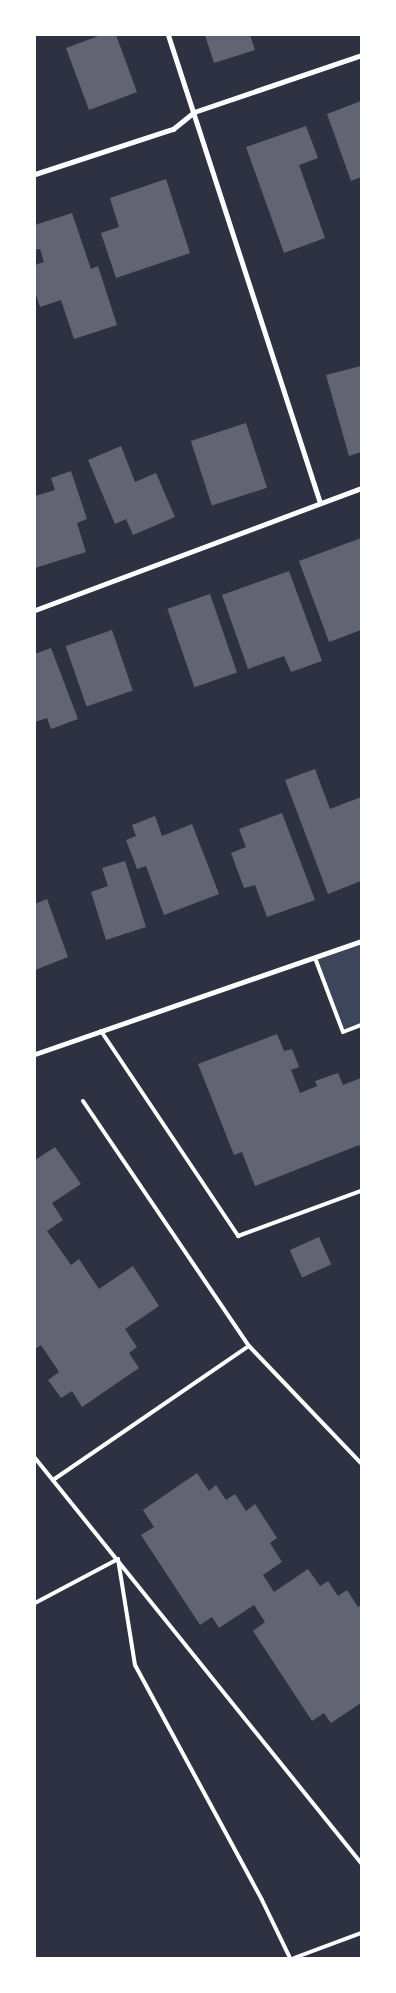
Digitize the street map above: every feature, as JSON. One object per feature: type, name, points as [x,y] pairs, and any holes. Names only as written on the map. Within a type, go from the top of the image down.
[{"type":"street","points":[[168,35],[320,502]]},
{"type":"street","points":[[35,174],[173,129],[194,112],[361,55]]},
{"type":"street","points":[[35,610],[361,488]]},
{"type":"street","points":[[35,1054],[361,941]]},
{"type":"lane","points":[[316,958],[343,1032],[361,1025]]},
{"type":"lane","points":[[101,1031],[238,1236],[361,1191]]},
{"type":"lane","points":[[83,1101],[249,1346],[361,1463]]},
{"type":"lane","points":[[53,1480],[249,1346]]},
{"type":"lane","points":[[35,1458],[361,1863]]},
{"type":"lane","points":[[35,1603],[118,1559]]},
{"type":"lane","points":[[118,1559],[135,1665],[292,1958],[361,1933]]},
{"type":"shaded area","points":[[361,941],[361,1025],[343,1032],[315,958]]},
{"type":"building","points":[[101,35],[116,35],[137,92],[89,110],[66,48]]},
{"type":"building","points":[[205,35],[250,35],[255,50],[214,63]]},
{"type":"building","points":[[361,101],[361,177],[351,181],[327,114]]},
{"type":"building","points":[[306,126],[318,158],[299,165],[325,238],[284,253],[246,147]]},
{"type":"building","points":[[166,179],[190,253],[116,278],[101,233],[119,227],[110,198]]},
{"type":"building","points":[[72,213],[91,269],[98,266],[117,325],[74,339],[61,300],[40,307],[35,291],[35,265],[44,262],[40,249],[35,250],[35,225]]},
{"type":"building","points":[[361,366],[361,452],[349,456],[326,375]]},
{"type":"building","points":[[246,423],[267,488],[212,506],[191,441]]},
{"type":"building","points":[[121,446],[135,482],[156,473],[175,517],[133,535],[126,519],[115,524],[88,460]]},
{"type":"building","points":[[71,471],[87,519],[77,523],[86,552],[35,568],[35,496],[55,490],[51,478]]},
{"type":"building","points":[[361,538],[361,630],[329,642],[299,561]]},
{"type":"building","points":[[289,571],[322,661],[291,672],[284,656],[248,669],[222,595]]},
{"type":"building","points":[[210,594],[237,672],[194,687],[167,609]]},
{"type":"building","points":[[112,630],[133,691],[87,706],[66,646]]},
{"type":"building","points":[[51,648],[78,719],[51,729],[47,718],[35,722],[35,654]]},
{"type":"building","points":[[315,769],[330,809],[361,797],[361,881],[328,894],[285,780]]},
{"type":"building","points":[[282,813],[315,900],[267,917],[255,885],[244,888],[231,853],[246,847],[239,829]]},
{"type":"building","points":[[155,816],[162,836],[192,824],[219,894],[164,915],[146,866],[137,869],[126,840],[136,836],[132,825]]},
{"type":"building","points":[[125,861],[146,927],[106,940],[91,892],[108,886],[102,868]]},
{"type":"building","points":[[47,899],[68,957],[35,970],[35,904]]},
{"type":"building","points":[[277,1034],[284,1051],[292,1049],[299,1067],[291,1070],[300,1093],[317,1086],[315,1081],[338,1073],[343,1085],[361,1078],[361,1150],[359,1145],[255,1186],[242,1152],[234,1155],[198,1064]]},
{"type":"building","points":[[55,1147],[81,1184],[52,1203],[63,1220],[47,1231],[71,1265],[79,1259],[99,1289],[133,1266],[159,1306],[125,1329],[137,1347],[129,1353],[139,1368],[82,1407],[72,1391],[61,1398],[48,1380],[59,1372],[41,1345],[35,1349],[35,1160]]},
{"type":"building","points":[[319,1237],[331,1264],[302,1277],[290,1250]]},
{"type":"building","points":[[197,1473],[209,1491],[216,1485],[226,1500],[235,1494],[246,1511],[255,1504],[277,1538],[270,1543],[282,1562],[263,1575],[274,1592],[308,1569],[320,1586],[328,1581],[338,1596],[347,1590],[358,1607],[361,1605],[361,1703],[331,1723],[324,1713],[312,1721],[253,1631],[265,1622],[254,1605],[219,1628],[212,1617],[200,1625],[141,1535],[154,1527],[143,1510]]}]
